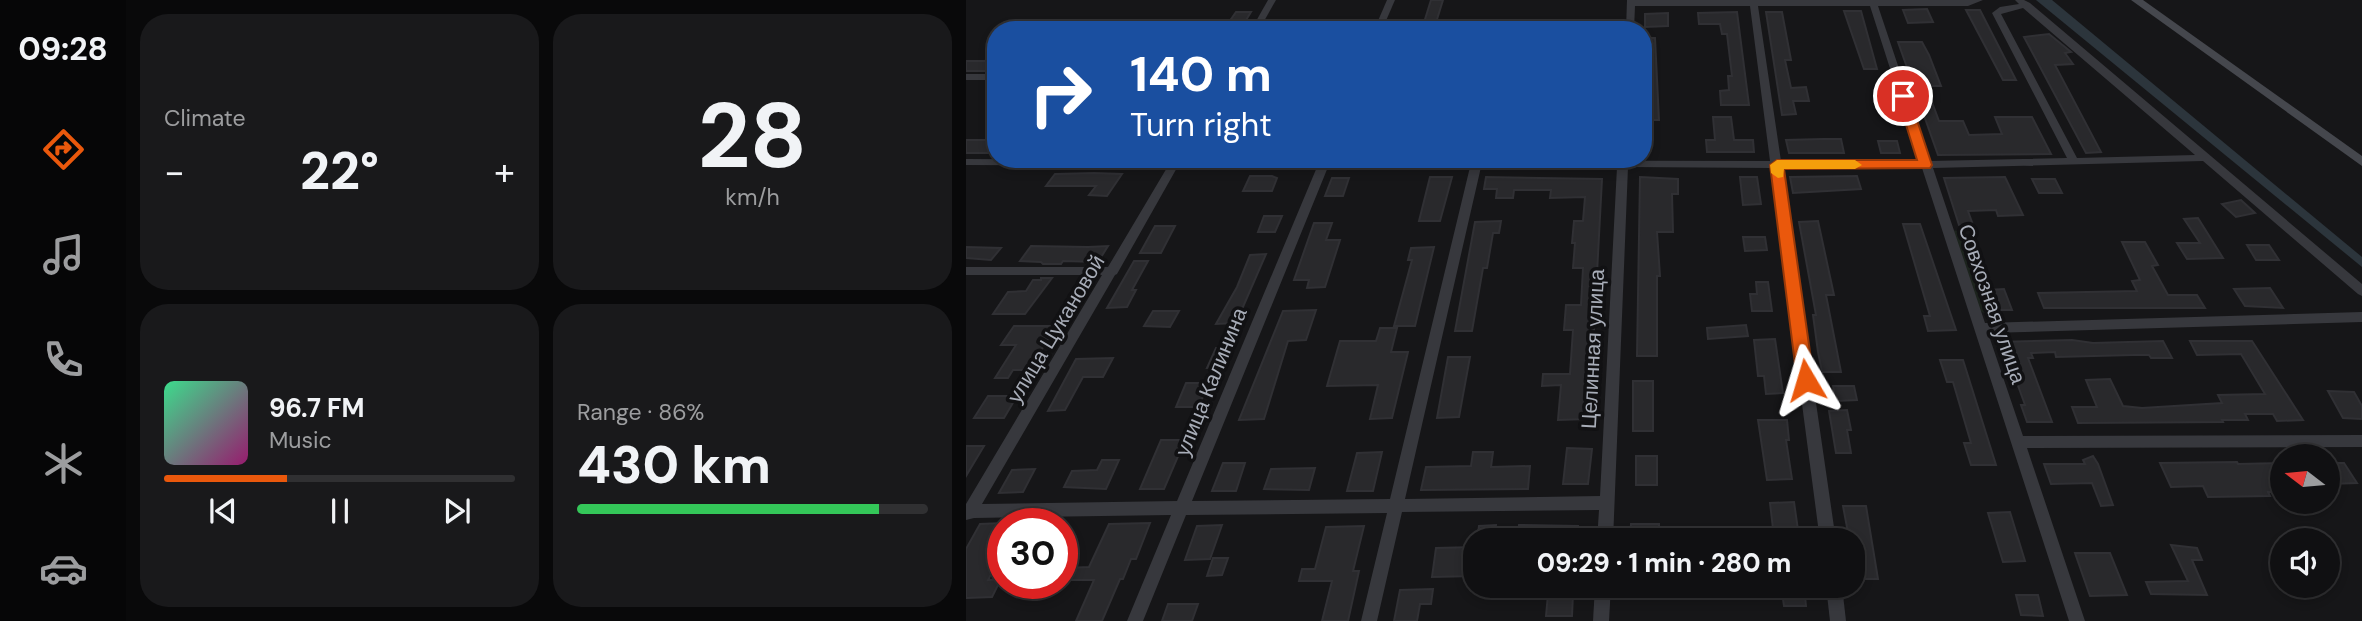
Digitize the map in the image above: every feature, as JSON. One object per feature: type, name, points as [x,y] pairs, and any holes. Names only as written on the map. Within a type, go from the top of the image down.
[{"type":"main road","points":[[2136,0],[2362,162]]},
{"type":"street","points":[[1260,21],[1272,0]]},
{"type":"street","points":[[1382,21],[1391,0]]},
{"type":"street","points":[[1630,21],[1631,2],[1968,3],[1979,0]]},
{"type":"street","points":[[1753,1],[1826,528]]},
{"type":"street","name":"Совхозная улица","points":[[1872,2],[2077,621]]},
{"type":"street","points":[[2074,161],[1996,13],[2003,9],[2023,3],[2362,291]]},
{"type":"street","points":[[966,77],[987,77]]},
{"type":"street","points":[[1652,163],[1925,165],[2203,158]]},
{"type":"street","points":[[966,162],[987,162]]},
{"type":"street","name":"улица Цукановой","points":[[968,514],[1172,168]]},
{"type":"street","name":"улица Калинина","points":[[1135,621],[1322,168]]},
{"type":"street","points":[[1369,621],[1475,168]]},
{"type":"street","name":"Целинная улица","points":[[1606,528],[1623,168]]},
{"type":"street","points":[[966,271],[1113,271]]},
{"type":"street","points":[[1980,328],[2362,317]]},
{"type":"street","points":[[2019,442],[2362,441]]},
{"type":"street","points":[[968,514],[1182,508],[1607,503]]},
{"type":"street","points":[[1601,621],[1602,598]]},
{"type":"street","points":[[1835,598],[1838,621]]},
{"type":"shaded area","points":[[2036,0],[2052,0],[2362,257],[2362,267]]},
{"type":"shaded area","points":[[1951,230],[1959,231],[1969,251],[1993,311],[1989,315],[1980,311]]},
{"type":"building","points":[[1431,0],[1443,0],[1436,21],[1424,21]]},
{"type":"building","points":[[1927,9],[1933,22],[1908,23],[1903,10]]},
{"type":"building","points":[[1966,10],[1980,10],[2016,80],[2003,80]]},
{"type":"building","points":[[1844,11],[1861,11],[1877,69],[1864,69]]},
{"type":"building","points":[[1236,12],[1251,12],[1245,21],[1230,21]]},
{"type":"building","points":[[1737,12],[1749,105],[1721,105],[1720,91],[1729,90],[1728,76],[1732,76],[1727,34],[1722,34],[1720,24],[1699,24],[1698,13]]},
{"type":"building","points":[[1766,12],[1782,12],[1791,60],[1785,60],[1791,88],[1806,87],[1809,101],[1793,101],[1796,114],[1782,115]]},
{"type":"building","points":[[1668,13],[1668,26],[1652,27],[1652,21],[1645,21],[1645,14]]},
{"type":"building","points":[[2049,34],[2071,52],[2065,53],[2073,64],[2055,65],[2101,152],[2086,153],[2024,37]]},
{"type":"building","points":[[1652,38],[1655,38],[1659,120],[1652,120]]},
{"type":"building","points":[[1898,42],[1922,42],[1929,55],[1941,86],[1926,86],[1939,121],[1963,121],[1969,135],[2002,134],[1995,117],[2032,117],[2051,154],[1938,155]]},
{"type":"building","points":[[987,59],[987,71],[966,71],[966,61]]},
{"type":"building","points":[[1713,117],[1731,117],[1734,140],[1753,140],[1754,152],[1707,152],[1706,140],[1715,140]]},
{"type":"building","points":[[1841,139],[1844,153],[1789,153],[1786,140]]},
{"type":"building","points":[[966,140],[987,140],[987,153],[966,153]]},
{"type":"building","points":[[1878,141],[1897,141],[1900,153],[1881,153]]},
{"type":"building","points":[[1055,174],[1122,174],[1107,196],[1089,195],[1096,186],[1046,186]]},
{"type":"building","points":[[1250,176],[1277,178],[1272,191],[1243,191]]},
{"type":"building","points":[[1857,176],[1861,189],[1793,193],[1790,177]]},
{"type":"building","points":[[1430,177],[1452,177],[1440,221],[1419,221]]},
{"type":"building","points":[[1486,177],[1602,179],[1594,330],[1591,361],[1588,361],[1587,419],[1558,420],[1561,385],[1542,386],[1543,374],[1570,374],[1573,330],[1564,330],[1566,305],[1581,305],[1583,268],[1573,268],[1575,243],[1572,243],[1574,221],[1583,221],[1585,197],[1550,198],[1551,190],[1514,190],[1513,198],[1496,198],[1497,189],[1484,189]]},
{"type":"building","points":[[1640,177],[1678,179],[1678,194],[1672,194],[1673,232],[1657,232],[1660,276],[1657,276],[1657,356],[1637,356]]},
{"type":"building","points":[[1740,177],[1757,177],[1761,204],[1743,205]]},
{"type":"building","points":[[2005,177],[2023,215],[1998,216],[1996,210],[1968,211],[1973,225],[1959,225],[1944,178]]},
{"type":"building","points":[[1332,178],[1349,178],[1343,196],[1325,196]]},
{"type":"building","points":[[2032,179],[2055,179],[2062,193],[2039,193]]},
{"type":"building","points":[[2241,200],[2255,213],[2236,217],[2222,204]]},
{"type":"building","points":[[1264,216],[1282,216],[1275,232],[1258,232]]},
{"type":"building","points":[[2198,218],[2223,258],[2187,259],[2177,243],[2200,243],[2184,219]]},
{"type":"building","points":[[1501,221],[1499,233],[1493,233],[1487,268],[1483,268],[1472,331],[1455,331],[1475,222]]},
{"type":"building","points":[[1818,221],[1834,295],[1826,295],[1841,372],[1822,372],[1818,352],[1813,315],[1816,315],[1799,222]]},
{"type":"building","points":[[1314,223],[1332,223],[1326,240],[1340,240],[1325,287],[1307,288],[1309,280],[1294,280]]},
{"type":"building","points":[[1903,224],[1920,224],[1956,330],[1928,331],[1924,316],[1930,316]]},
{"type":"building","points":[[1155,226],[1175,226],[1161,253],[1140,253]]},
{"type":"building","points":[[1743,237],[1765,237],[1767,250],[1745,251]]},
{"type":"building","points":[[2122,242],[2145,242],[2158,265],[2152,266],[2168,295],[2197,295],[2205,308],[2044,308],[2038,293],[2137,291],[2132,281],[2140,280]]},
{"type":"building","points":[[2247,245],[2269,245],[2279,260],[2256,260]]},
{"type":"building","points":[[1031,246],[1108,246],[1098,262],[1063,261],[1061,264],[1043,264],[1020,261]]},
{"type":"building","points":[[966,247],[1001,248],[991,260],[966,258]]},
{"type":"building","points":[[1434,247],[1415,326],[1394,326],[1412,260],[1408,260],[1411,248]]},
{"type":"building","points":[[1266,254],[1236,323],[1216,324],[1237,287],[1250,255]]},
{"type":"building","points":[[1134,261],[1148,261],[1132,290],[1136,290],[1127,307],[1107,308]]},
{"type":"building","points":[[1052,278],[1025,314],[993,314],[1008,292],[1026,291],[1033,280]]},
{"type":"building","points":[[1756,282],[1768,282],[1772,311],[1752,311],[1750,294],[1757,294]]},
{"type":"building","points":[[2270,288],[2283,308],[2245,306],[2234,289]]},
{"type":"building","points":[[2004,289],[2012,310],[1997,310],[1989,290]]},
{"type":"building","points":[[1316,310],[1306,340],[1288,341],[1264,419],[1239,420],[1283,311]]},
{"type":"building","points":[[1153,311],[1179,311],[1170,327],[1144,326]]},
{"type":"building","points":[[1746,325],[1748,336],[1708,339],[1707,328]]},
{"type":"building","points":[[1014,326],[1056,326],[1029,370],[1013,370],[1008,378],[995,378],[1016,345],[1001,345]]},
{"type":"building","points":[[1380,328],[1397,328],[1391,352],[1408,352],[1392,418],[1370,419],[1378,385],[1327,386],[1340,341],[1376,341]]},
{"type":"building","points":[[1775,339],[1783,393],[1766,394],[1764,376],[1758,376],[1754,340]]},
{"type":"building","points":[[2072,340],[2093,343],[2163,341],[2172,358],[2151,358],[2149,355],[2056,357],[2055,352],[2031,353],[2033,358],[2028,358],[2052,422],[2027,422],[2021,405],[2025,405],[2008,358],[2004,358],[1998,342]]},
{"type":"building","points":[[2190,341],[2252,341],[2303,420],[2277,421],[2273,414],[2245,414],[2248,420],[2222,420],[2223,422],[2078,423],[2072,407],[2097,407],[2086,380],[2110,379],[2123,406],[2142,408],[2222,403],[2218,395],[2265,394],[2241,354],[2197,355]]},
{"type":"building","points":[[1216,348],[1229,348],[1221,367],[1207,368]]},
{"type":"building","points":[[1448,357],[1470,357],[1459,417],[1437,418]]},
{"type":"building","points":[[1113,358],[1103,377],[1083,377],[1065,410],[1048,411],[1076,359]]},
{"type":"building","points":[[1940,360],[1963,360],[1996,465],[1971,465],[1964,443],[1971,443],[1953,382],[1947,382]]},
{"type":"building","points":[[1633,381],[1653,381],[1653,431],[1633,431]]},
{"type":"building","points":[[1186,383],[1208,383],[1199,407],[1176,407]]},
{"type":"building","points":[[1833,386],[1854,386],[1857,400],[1836,401]]},
{"type":"building","points":[[2328,391],[2354,392],[2362,406],[2362,419],[2343,418]]},
{"type":"building","points":[[988,396],[1017,396],[1004,418],[974,418]]},
{"type":"building","points":[[1847,410],[1851,430],[1847,430],[1851,453],[1836,453],[1829,411]]},
{"type":"building","points":[[1758,420],[1787,420],[1789,440],[1786,440],[1792,479],[1767,480]]},
{"type":"building","points":[[1161,440],[1185,440],[1164,489],[1140,489]]},
{"type":"building","points":[[966,446],[984,446],[966,476]]},
{"type":"building","points":[[1567,448],[1592,449],[1588,484],[1563,484]]},
{"type":"building","points":[[1382,452],[1373,491],[1347,491],[1357,453]]},
{"type":"building","points":[[1473,452],[1493,452],[1491,467],[1530,466],[1528,489],[1421,490],[1426,467],[1471,466]]},
{"type":"building","points":[[1636,456],[1657,456],[1657,485],[1636,485]]},
{"type":"building","points":[[2093,456],[2113,505],[2101,506],[2092,483],[2051,484],[2044,464],[2085,464],[2083,460]]},
{"type":"building","points":[[1102,460],[1119,460],[1106,489],[1064,487],[1072,471],[1097,470]]},
{"type":"building","points":[[1223,463],[1245,463],[1236,491],[1212,491]]},
{"type":"building","points":[[2160,463],[2270,463],[2270,496],[2208,497],[2203,486],[2171,487]]},
{"type":"building","points":[[2340,463],[2344,463],[2357,483],[2340,484]]},
{"type":"building","points":[[1315,468],[1309,490],[1264,489],[1271,469]]},
{"type":"building","points":[[1035,469],[1023,492],[999,493],[1012,470]]},
{"type":"building","points":[[1794,502],[1798,528],[1773,528],[1770,503]]},
{"type":"building","points":[[1843,506],[1866,506],[1878,579],[1865,579],[1865,528],[1847,528]]},
{"type":"building","points":[[2010,512],[2025,561],[2003,562],[1988,513]]},
{"type":"building","points":[[1150,523],[1136,559],[1131,559],[1123,579],[1120,579],[1102,621],[1076,621],[1094,580],[1078,580],[1078,567],[1089,567],[1109,524]]},
{"type":"building","points":[[980,524],[987,524],[987,597],[966,598],[966,549]]},
{"type":"building","points":[[1631,524],[1659,524],[1659,528],[1631,528]]},
{"type":"building","points":[[1222,525],[1210,559],[1185,560],[1197,526]]},
{"type":"building","points":[[1496,525],[1496,528],[1479,526]]},
{"type":"building","points":[[1519,525],[1578,526],[1578,528],[1519,528]]},
{"type":"building","points":[[1364,526],[1353,571],[1359,571],[1348,621],[1322,621],[1332,581],[1299,581],[1302,569],[1315,569],[1326,527]]},
{"type":"building","points":[[2171,545],[2197,548],[2202,560],[2192,560],[2207,595],[2151,594],[2146,582],[2188,581]]},
{"type":"building","points":[[1463,547],[1463,576],[1432,577],[1436,548]]},
{"type":"building","points":[[2075,553],[2110,553],[2127,595],[2090,596]]},
{"type":"building","points":[[1213,558],[1228,558],[1222,575],[1207,576]]},
{"type":"building","points":[[1433,589],[1431,604],[1420,604],[1417,621],[1394,621],[1400,590]]},
{"type":"building","points":[[2016,595],[2038,595],[2043,616],[2021,615]]},
{"type":"building","points":[[1548,598],[1573,598],[1572,616],[1546,616]]},
{"type":"building","points":[[1783,598],[1805,598],[1806,606],[1784,606]]},
{"type":"building","points":[[1168,604],[1198,604],[1192,621],[1162,621]]},
{"type":"slow traffic","points":[[1778,173],[1777,165],[1855,165]]},
{"type":"route","points":[[1806,380],[1777,165],[1925,165],[1903,96]]}]
